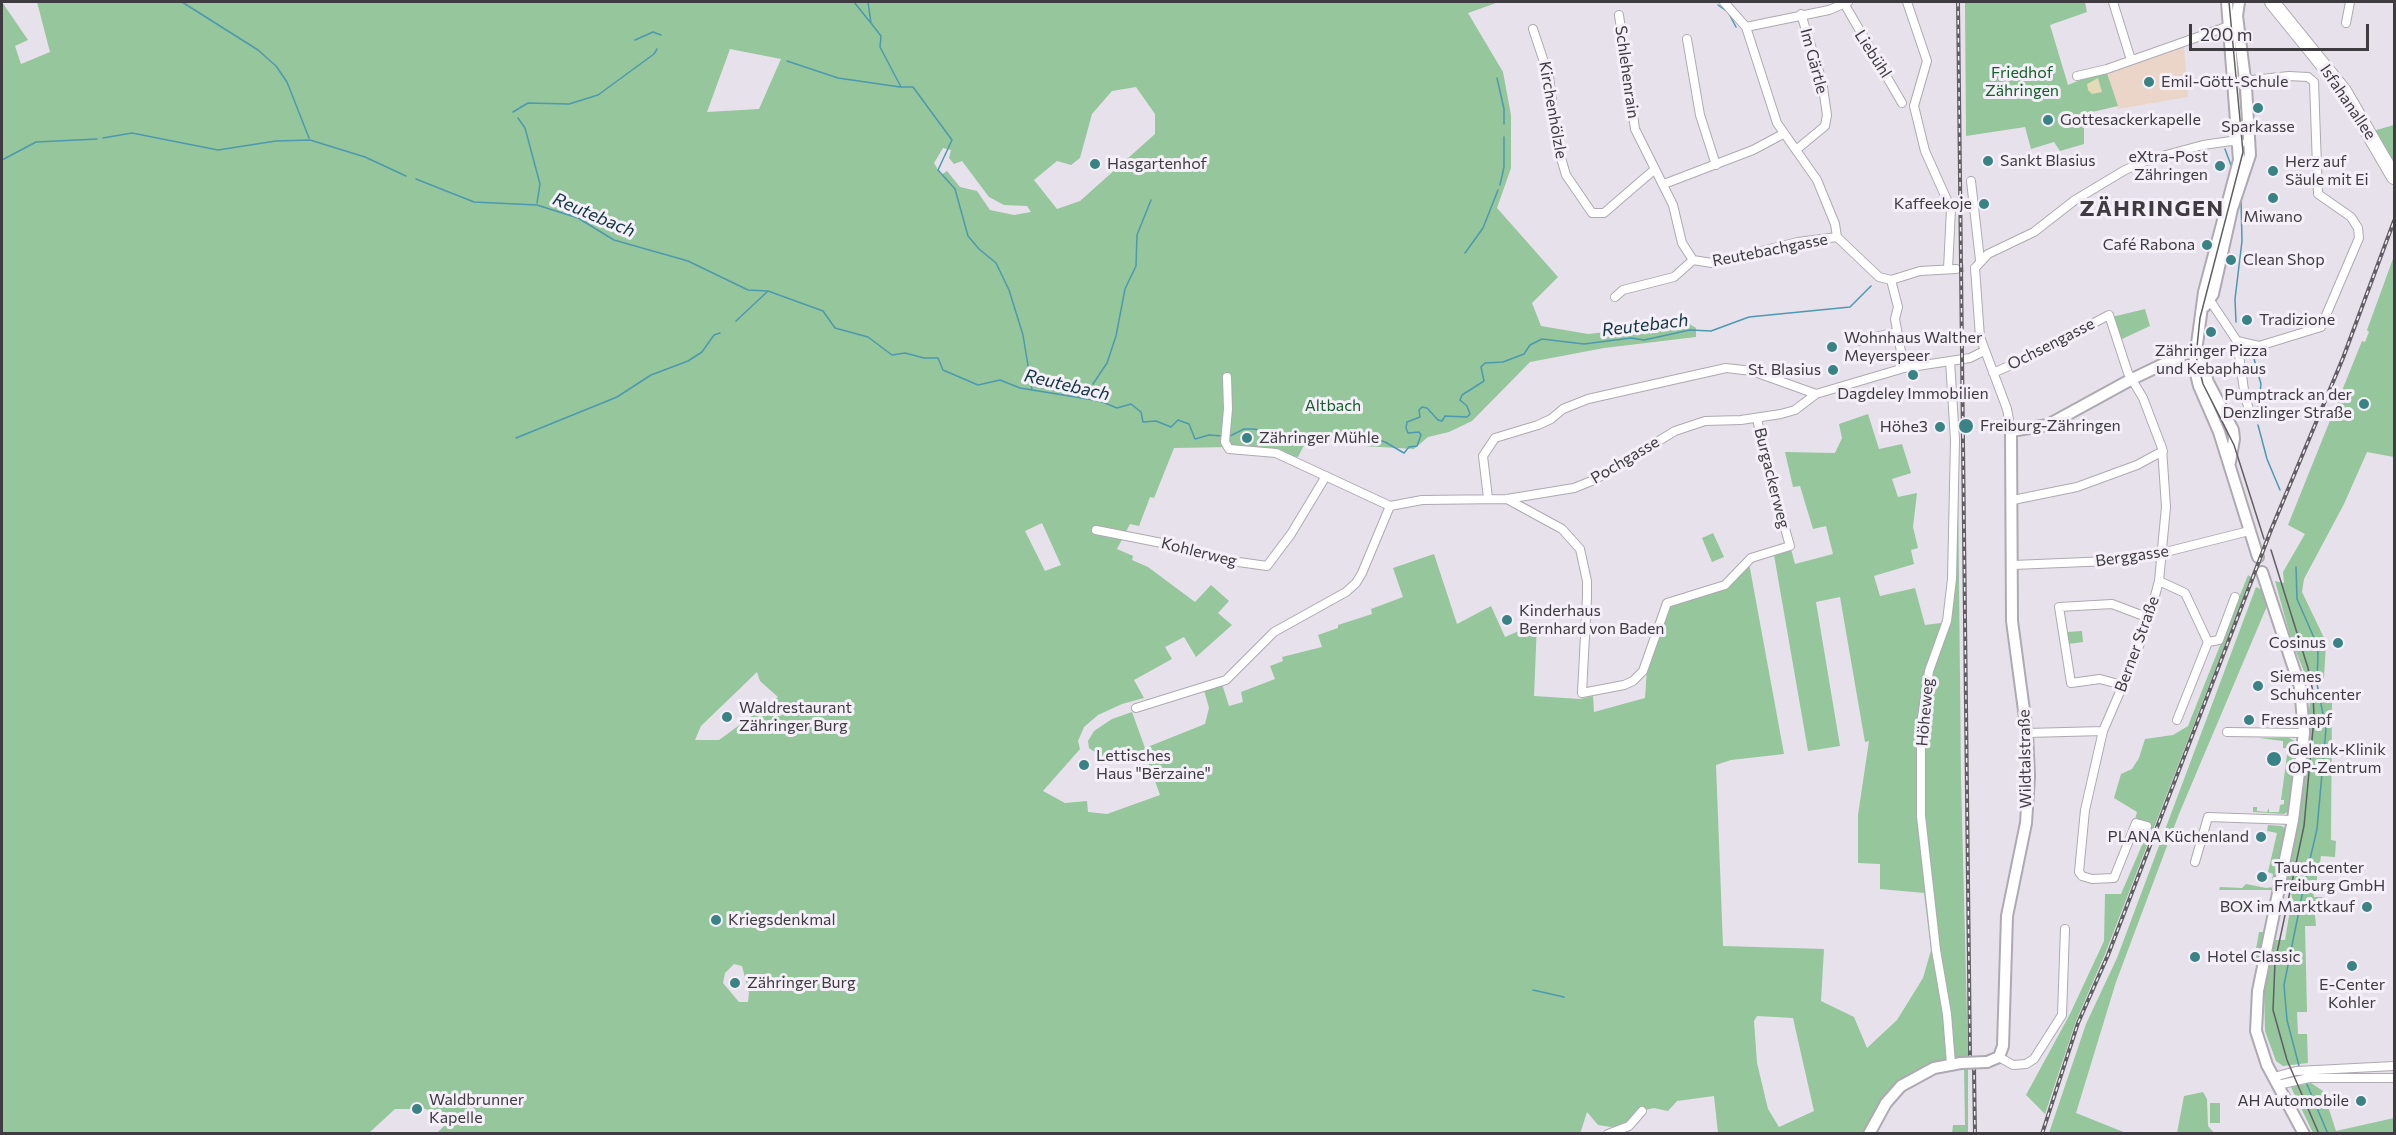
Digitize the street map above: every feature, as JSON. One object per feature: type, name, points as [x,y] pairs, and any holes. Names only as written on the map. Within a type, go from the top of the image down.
[{"type":"highway","name":"Isfahanallee","points":[[2272,2],[2344,91],[2394,177]]},
{"type":"street","points":[[1724,2],[1746,27],[1768,102],[1784,134],[1817,180],[1835,224],[1837,237]]},
{"type":"street","points":[[1904,368],[1895,319],[1898,307],[1892,280],[1920,271],[1952,269],[1952,209],[1922,142],[1914,106],[1927,61],[1907,2]]},
{"type":"street","points":[[2113,2],[2131,60]]},
{"type":"street","points":[[2206,300],[2232,209],[2249,162],[2250,144],[2226,2]]},
{"type":"street","points":[[2239,2],[2237,16],[2238,163],[2221,220],[2194,366],[2199,386],[2230,464],[2258,557]]},
{"type":"street","points":[[2346,23],[2349,2]]},
{"type":"street","name":"Liebühl","points":[[1801,14],[1847,3],[1855,26],[1902,103]]},
{"type":"street","name":"Im Gärtle","points":[[1746,27],[1801,14],[1822,81],[1827,115],[1824,126],[1796,150]]},
{"type":"street","name":"Schlehenrain","points":[[1619,15],[1632,118],[1639,139],[1664,184],[1673,205],[1683,243],[1693,260]]},
{"type":"street","points":[[2077,76],[2229,26]]},
{"type":"street","name":"Kirchenhölzle","points":[[1533,29],[1549,77],[1558,148],[1566,175],[1592,213],[1604,213],[1654,169]]},
{"type":"street","points":[[1687,39],[1700,115],[1716,165]]},
{"type":"street","points":[[2237,341],[2259,346],[2321,327],[2359,238],[2358,228],[2350,218],[2318,194],[2314,82],[2308,77],[2289,76],[2239,81]]},
{"type":"street","points":[[1664,184],[1753,150],[1784,134]]},
{"type":"street","points":[[1971,181],[1980,260],[1998,248],[2034,232],[2080,196],[2125,170],[2151,159],[2196,147],[2238,142],[2250,144]]},
{"type":"street","name":"Reutebachgasse","points":[[1615,297],[1623,290],[1674,277],[1693,260],[1712,263],[1788,244],[1837,237],[1879,277],[1892,280]]},
{"type":"street","name":"Wildtalstraße","points":[[1980,260],[1971,268],[1977,324],[1984,351],[2007,409],[2011,431],[2012,621],[2027,733],[2026,822],[2007,916],[2003,1046],[1999,1057]]},
{"type":"street","points":[[2206,300],[2237,341],[2245,397],[2250,412],[2255,413]]},
{"type":"street","name":"Ochsengasse","points":[[1993,372],[2027,358],[2109,315]]},
{"type":"street","name":"Berner Straße","points":[[2109,315],[2128,373],[2148,410],[2163,451],[2166,507],[2162,554],[2150,618],[2103,731],[2085,810],[2079,872],[2082,876],[2092,879],[2114,878],[2136,823],[2147,826]]},
{"type":"street","points":[[1857,341],[1897,332]]},
{"type":"street","points":[[2011,431],[2048,425],[2132,379],[2197,348]]},
{"type":"street","points":[[2197,348],[2208,382],[2234,434],[2230,464]]},
{"type":"street","name":"Pochgasse","points":[[1390,506],[1422,500],[1507,499],[1574,488],[1594,480],[1674,431],[1705,421],[1757,418],[1795,410],[1816,394],[1904,368],[1970,358],[1984,351]]},
{"type":"street","name":"Höheweg","points":[[1950,361],[1955,440],[1952,579],[1947,621],[1929,671],[1921,724],[1921,816],[1936,950],[1956,1063]]},
{"type":"street","points":[[1488,498],[1483,456],[1495,438],[1538,425],[1551,419],[1563,409],[1588,399],[1726,368],[1752,371],[1816,394]]},
{"type":"street","points":[[1136,708],[1175,698],[1226,680],[1274,632],[1346,592],[1356,583],[1362,573],[1390,506],[1276,453],[1227,446],[1225,433],[1227,377]]},
{"type":"street","name":"Burgackerweg","points":[[1507,499],[1562,529],[1580,549],[1587,581],[1582,693],[1624,685],[1640,676],[1667,603],[1725,585],[1751,558],[1790,546],[1765,458],[1757,418]]},
{"type":"street","points":[[2219,432],[2229,439],[2234,434]]},
{"type":"street","points":[[2013,500],[2077,487],[2137,465],[2163,451]]},
{"type":"street","name":"Kohlerweg","points":[[1096,530],[1172,545],[1217,559],[1266,566],[1291,534],[1326,476]]},
{"type":"street","name":"Berggasse","points":[[2013,565],[2114,562],[2162,554],[2249,531]]},
{"type":"street","points":[[2262,572],[2300,687],[2304,733],[2293,820],[2255,1018],[2257,1038],[2276,1081],[2304,1134]]},
{"type":"street","points":[[2158,581],[2185,593],[2208,642],[2177,720]]},
{"type":"street","points":[[2208,642],[2219,640],[2235,597]]},
{"type":"street","points":[[2122,685],[2100,680],[2071,683],[2059,607],[2112,604],[2150,618]]},
{"type":"street","points":[[2027,733],[2103,731]]},
{"type":"street","points":[[2228,732],[2304,733]]},
{"type":"street","points":[[2195,862],[2208,817],[2293,820]]},
{"type":"street","points":[[1869,1134],[1886,1103],[1901,1086],[1920,1075],[1956,1063],[1987,1062],[1999,1057],[2013,1065],[2025,1064],[2034,1059],[2062,1015],[2065,929]]},
{"type":"street","points":[[2276,1081],[2298,1075],[2308,1074],[2394,1067],[2394,1079],[2308,1074]]},
{"type":"street","points":[[1610,1133],[1629,1126],[1642,1111]]},
{"type":"shaded area","name":"Emil-Gött-Schule","points":[[2184,46],[2188,97],[2118,109],[2107,73]]},
{"type":"green space","points":[[2,2],[28,40],[15,46],[21,64],[50,52],[37,2],[1499,2],[1468,13],[1503,72],[1511,115],[1511,168],[1497,208],[1558,277],[1532,303],[1541,326],[1588,334],[1688,323],[1696,328],[1696,337],[1604,348],[1530,362],[1472,421],[1449,432],[1428,437],[1414,449],[1363,446],[1340,433],[1318,436],[1303,447],[1298,457],[1231,447],[1174,448],[1154,498],[1150,497],[1139,526],[1130,524],[1117,549],[1133,556],[1132,560],[1148,567],[1195,602],[1211,585],[1229,601],[1218,613],[1232,625],[1196,657],[1184,637],[1165,647],[1172,659],[1134,680],[1144,698],[1122,704],[1098,715],[1084,727],[1078,741],[1080,749],[1043,791],[1065,803],[1087,801],[1088,812],[1107,814],[1160,795],[1148,762],[1130,762],[1099,755],[1089,748],[1088,741],[1094,731],[1112,719],[1132,712],[1145,748],[1205,724],[1209,708],[1204,690],[1222,684],[1229,706],[1243,702],[1241,692],[1275,679],[1270,666],[1283,661],[1282,657],[1322,647],[1318,635],[1338,628],[1338,625],[1372,614],[1371,609],[1403,597],[1393,568],[1434,554],[1457,624],[1491,606],[1505,637],[1537,623],[1534,696],[1580,699],[1593,696],[1594,712],[1645,698],[1647,669],[1668,606],[1713,593],[1732,584],[1749,563],[1784,754],[1731,760],[1716,765],[1723,946],[1824,949],[1821,1001],[1854,1017],[1867,1048],[1897,1020],[1923,978],[1931,950],[1924,893],[1880,889],[1880,864],[1858,863],[1858,815],[1869,741],[1865,742],[1840,597],[1816,602],[1840,746],[1808,751],[1774,555],[1791,549],[1795,564],[1833,554],[1826,526],[1813,529],[1800,486],[1793,487],[1785,452],[1835,453],[1842,438],[1839,424],[1868,414],[1879,449],[1902,444],[1911,473],[1892,479],[1898,497],[1917,493],[1913,527],[1918,548],[1911,550],[1914,564],[1874,576],[1880,596],[1915,588],[1925,625],[1949,622],[1958,483],[1961,777],[1968,1058],[1909,1086],[1891,1103],[1874,1133],[1718,1133],[1714,1096],[1677,1101],[1668,1111],[1654,1108],[1640,1111],[1626,1125],[1611,1127],[1598,1125],[1587,1112],[1580,1134],[436,1134],[446,1124],[436,1113],[415,1105],[413,1109],[395,1109],[369,1133],[2,1134]],"holes":[[[730,49],[781,59],[759,109],[707,112]],[[1136,87],[1155,114],[1155,134],[1080,201],[1057,209],[1034,180],[1057,161],[1071,165],[1080,158],[1092,114],[1112,91]],[[943,148],[951,150],[949,158],[954,164],[962,161],[989,197],[1004,205],[1027,206],[1031,212],[1014,215],[990,210],[977,191],[960,187],[947,171],[941,175],[934,163]],[[1042,523],[1061,565],[1045,571],[1025,531]],[[757,672],[760,681],[778,697],[719,740],[695,740],[701,726]],[[734,964],[742,966],[749,993],[748,1002],[739,1002],[723,983],[725,973]],[[1757,1016],[1793,1018],[1814,1111],[1779,1127],[1768,1109],[1757,1063],[1754,1021]]]},
{"type":"green space","name":"Friedhof Zähringen","points":[[1965,2],[2085,2],[2087,12],[2050,25],[2068,85],[2102,71],[2107,73],[2118,106],[2079,115],[2084,128],[2084,144],[2060,151],[2054,142],[2031,149],[2025,127],[1966,136]]},
{"type":"green space","points":[[2394,125],[2394,170],[2373,131]]},
{"type":"green space","points":[[2394,256],[2394,457],[2367,452],[2344,504],[2304,579],[2302,592],[2326,642],[2324,678],[2318,683],[2309,684],[2291,639],[2275,581],[2284,583],[2283,572],[2305,534],[2288,525],[2362,341],[2365,342],[2369,332],[2367,330]]},
{"type":"green space","points":[[2145,309],[2150,326],[2122,339],[2112,317]]},
{"type":"green space","points":[[1713,533],[1724,557],[1712,562],[1702,538]]},
{"type":"green space","points":[[2248,575],[2251,577],[2105,954],[2076,1021],[2045,1114],[2026,1095],[2070,1014],[2104,941],[2105,894],[2121,894],[2151,824],[2135,819],[2137,812],[2114,798],[2121,774],[2132,769],[2139,758],[2145,739],[2173,735],[2188,726]]},
{"type":"green space","points":[[2256,587],[2262,590],[2267,606],[2179,814],[2116,982],[2076,1113],[2126,1133],[2049,1133],[2086,1024],[2117,958]]},
{"type":"green space","points":[[2082,631],[2083,642],[2068,644],[2067,632]]},
{"type":"green space","points":[[2332,695],[2331,840],[2336,841],[2335,857],[2321,856],[2320,863],[2317,864],[2317,880],[2322,881],[2322,889],[2313,889],[2314,897],[2326,897],[2326,914],[2315,915],[2316,926],[2305,926],[2307,1012],[2297,1012],[2298,1034],[2307,1034],[2308,1063],[2283,1066],[2276,1061],[2265,1031],[2264,990],[2272,943],[2275,940],[2285,940],[2292,898],[2291,892],[2284,891],[2298,824],[2310,700]]},
{"type":"green space","points":[[2259,738],[2289,738],[2295,741],[2289,811],[2284,814],[2253,812],[2253,807],[2257,807],[2257,811],[2267,812],[2269,808],[2269,812],[2279,812],[2280,805],[2284,804],[2284,800],[2281,800],[2288,748],[2283,748],[2283,741]]},
{"type":"green space","points":[[2268,825],[2282,826],[2286,830],[2275,881],[2272,880],[2273,874],[2268,872],[2277,833],[2267,831]]},
{"type":"green space","points":[[2246,884],[2266,888],[2274,887],[2272,890],[2219,890],[2220,887],[2242,888]]},
{"type":"green space","points":[[2259,932],[2265,932],[2257,966],[2254,960]]},
{"type":"green space","points":[[1964,1066],[1968,1066],[1968,1133],[1952,1134],[1953,1125],[1965,1125]]},
{"type":"green space","points":[[2311,1083],[2323,1091],[2336,1131],[2394,1118],[2394,1133],[2313,1133],[2291,1087]]},
{"type":"green space","points":[[2203,1092],[2207,1099],[2208,1126],[2214,1133],[2177,1133],[2184,1096]]},
{"type":"green space","points":[[2210,1103],[2220,1103],[2220,1123],[2210,1123]]},
{"type":"sand","points":[[2098,78],[2102,92],[2092,94],[2087,84]]},
{"type":"waterway","name":"Altbach","points":[[182,2],[258,50],[276,66],[287,82],[309,138]]},
{"type":"waterway","points":[[854,2],[870,22]]},
{"type":"waterway","points":[[868,2],[871,23],[881,36],[880,47],[901,87],[913,87],[952,140],[938,170],[955,189],[968,236],[996,263],[1009,290],[1023,335],[1032,390]]},
{"type":"waterway","points":[[1718,5],[1728,12],[1736,27]]},
{"type":"waterway","points":[[635,40],[653,32],[661,35]]},
{"type":"waterway","points":[[513,112],[528,103],[569,104],[598,95],[654,54],[657,49]]},
{"type":"waterway","points":[[787,61],[838,78],[900,87]]},
{"type":"waterway","points":[[1497,78],[1504,109],[1504,124]]},
{"type":"waterway","points":[[518,118],[525,128],[540,184],[537,203]]},
{"type":"waterway","name":"Reutebach","points":[[103,138],[132,133],[218,150],[276,141],[310,140],[365,157],[406,176]]},
{"type":"waterway","points":[[1500,185],[1504,167],[1504,137]]},
{"type":"waterway","name":"Reutebach","points":[[2,160],[36,142],[97,139]]},
{"type":"waterway","points":[[2225,149],[2232,168]]},
{"type":"waterway","name":"Reutebach","points":[[416,179],[474,202],[537,205],[578,218],[614,240],[688,261],[748,290],[768,291],[823,311],[835,328],[868,337],[892,355],[905,353],[924,358],[938,358],[943,370],[978,385],[1000,380],[1020,388],[1100,401],[1117,408],[1131,404],[1141,412],[1143,422],[1156,421],[1171,427],[1178,420],[1189,424],[1195,439],[1209,435],[1223,436]]},
{"type":"waterway","points":[[1465,253],[1483,228],[1498,190]]},
{"type":"waterway","points":[[2236,322],[2235,299],[2242,241],[2241,199]]},
{"type":"waterway","points":[[1093,384],[1107,363],[1116,336],[1125,289],[1136,266],[1137,235],[1151,200]]},
{"type":"waterway","name":"Reutebach","points":[[1228,437],[1244,429],[1253,429],[1275,432],[1283,437],[1286,444],[1294,442],[1302,434],[1317,441],[1355,433],[1385,442],[1404,453],[1409,447],[1417,446],[1421,435],[1419,432],[1408,433],[1406,428],[1407,422],[1420,417],[1419,410],[1422,407],[1427,408],[1438,420],[1442,421],[1445,416],[1467,417],[1470,414],[1467,406],[1460,400],[1462,395],[1484,381],[1481,367],[1485,363],[1503,362],[1524,354],[1530,345],[1542,339],[1584,344],[1631,338],[1644,340],[1690,330],[1711,331],[1749,317],[1850,307],[1871,286]]},
{"type":"waterway","points":[[736,321],[768,291]]},
{"type":"waterway","points":[[516,438],[617,397],[651,375],[688,361],[702,352],[714,335],[720,333]]},
{"type":"waterway","points":[[2253,355],[2261,384],[2258,408]]},
{"type":"waterway","points":[[1081,398],[1088,390]]},
{"type":"waterway","points":[[2258,425],[2267,459],[2280,490]]},
{"type":"waterway","points":[[2296,567],[2297,599],[2315,640],[2318,653],[2317,684],[2326,729],[2317,829],[2304,885]]},
{"type":"waterway","points":[[2299,1066],[2287,1020],[2284,985],[2303,891]]},
{"type":"waterway","points":[[1533,990],[1564,997]]},
{"type":"waterway","points":[[2306,1082],[2328,1134]]},
{"type":"tunnel","points":[[1956,269],[1967,268]]},
{"type":"tram line","points":[[2229,2],[2243,152],[2200,318],[2196,356],[2203,384],[2234,445],[2264,539]]},
{"type":"tram line","points":[[2271,550],[2308,668],[2313,692],[2314,718],[2304,826],[2275,962],[2273,1010],[2287,1060],[2319,1134]]},
{"type":"railway","points":[[1958,2],[1970,1057]]},
{"type":"railway","points":[[2042,1134],[2078,1023],[2108,955],[2271,530],[2343,358],[2394,221]]},
{"type":"railway","points":[[1974,1066],[1975,1134]]},
{"type":"place","name":"Emil-Gött-Schule","points":[[2149,82]]},
{"type":"place","name":"Sparkasse","points":[[2258,108]]},
{"type":"place","name":"Gottesackerkapelle","points":[[2048,120]]},
{"type":"place","name":"Sankt Blasius","points":[[1988,161]]},
{"type":"place","name":"Hasgartenhof","points":[[1095,164]]},
{"type":"place","name":"eXtra-Post Zähringen","points":[[2220,166]]},
{"type":"place","name":"Herz auf Säule mit Ei","points":[[2273,171]]},
{"type":"place","name":"Miwano","points":[[2273,198]]},
{"type":"place","name":"Kaffeekoje","points":[[1984,204]]},
{"type":"place","name":"Café Rabona","points":[[2207,245]]},
{"type":"place","name":"Clean Shop","points":[[2231,260]]},
{"type":"place","name":"Tradizione","points":[[2247,320]]},
{"type":"place","name":"Zähringer Pizza und Kebaphaus","points":[[2211,332]]},
{"type":"place","name":"Wohnhaus Walther Meyerspeer","points":[[1832,347]]},
{"type":"place","name":"St. Blasius","points":[[1833,370]]},
{"type":"place","name":"Dagdeley Immobilien","points":[[1913,375]]},
{"type":"place","name":"Pumptrack an der Denzlinger Straße","points":[[2364,404]]},
{"type":"place","name":"Freiburg-Zähringen","points":[[1966,426]]},
{"type":"place","name":"Höhe3","points":[[1940,427]]},
{"type":"place","name":"Zähringer Mühle","points":[[1247,438]]},
{"type":"place","name":"Kinderhaus Bernhard von Baden","points":[[1507,620]]},
{"type":"place","name":"Cosinus","points":[[2338,643]]},
{"type":"place","name":"Siemes Schuhcenter","points":[[2258,686]]},
{"type":"place","name":"Waldrestaurant Zähringer Burg","points":[[727,717]]},
{"type":"place","name":"Fressnapf","points":[[2249,720]]},
{"type":"place","name":"Gelenk-Klinik OP-Zentrum","points":[[2274,759]]},
{"type":"place","name":"Lettisches Haus \"Bērzaine\"","points":[[1084,765]]},
{"type":"place","name":"PLANA Küchenland","points":[[2261,837]]},
{"type":"place","name":"Tauchcenter Freiburg GmbH","points":[[2262,877]]},
{"type":"place","name":"BOX im Marktkauf","points":[[2367,907]]},
{"type":"place","name":"Kriegsdenkmal","points":[[716,920]]},
{"type":"place","name":"Hotel Classic","points":[[2195,957]]},
{"type":"place","name":"E-Center Kohler","points":[[2352,966]]},
{"type":"place","name":"Zähringer Burg","points":[[735,983]]},
{"type":"place","name":"AH Automobile","points":[[2361,1101]]},
{"type":"place","name":"Waldbrunner Kapelle","points":[[417,1109]]},
{"type":"district","name":"ZÄHRINGEN","points":[[2152,209]]}]
